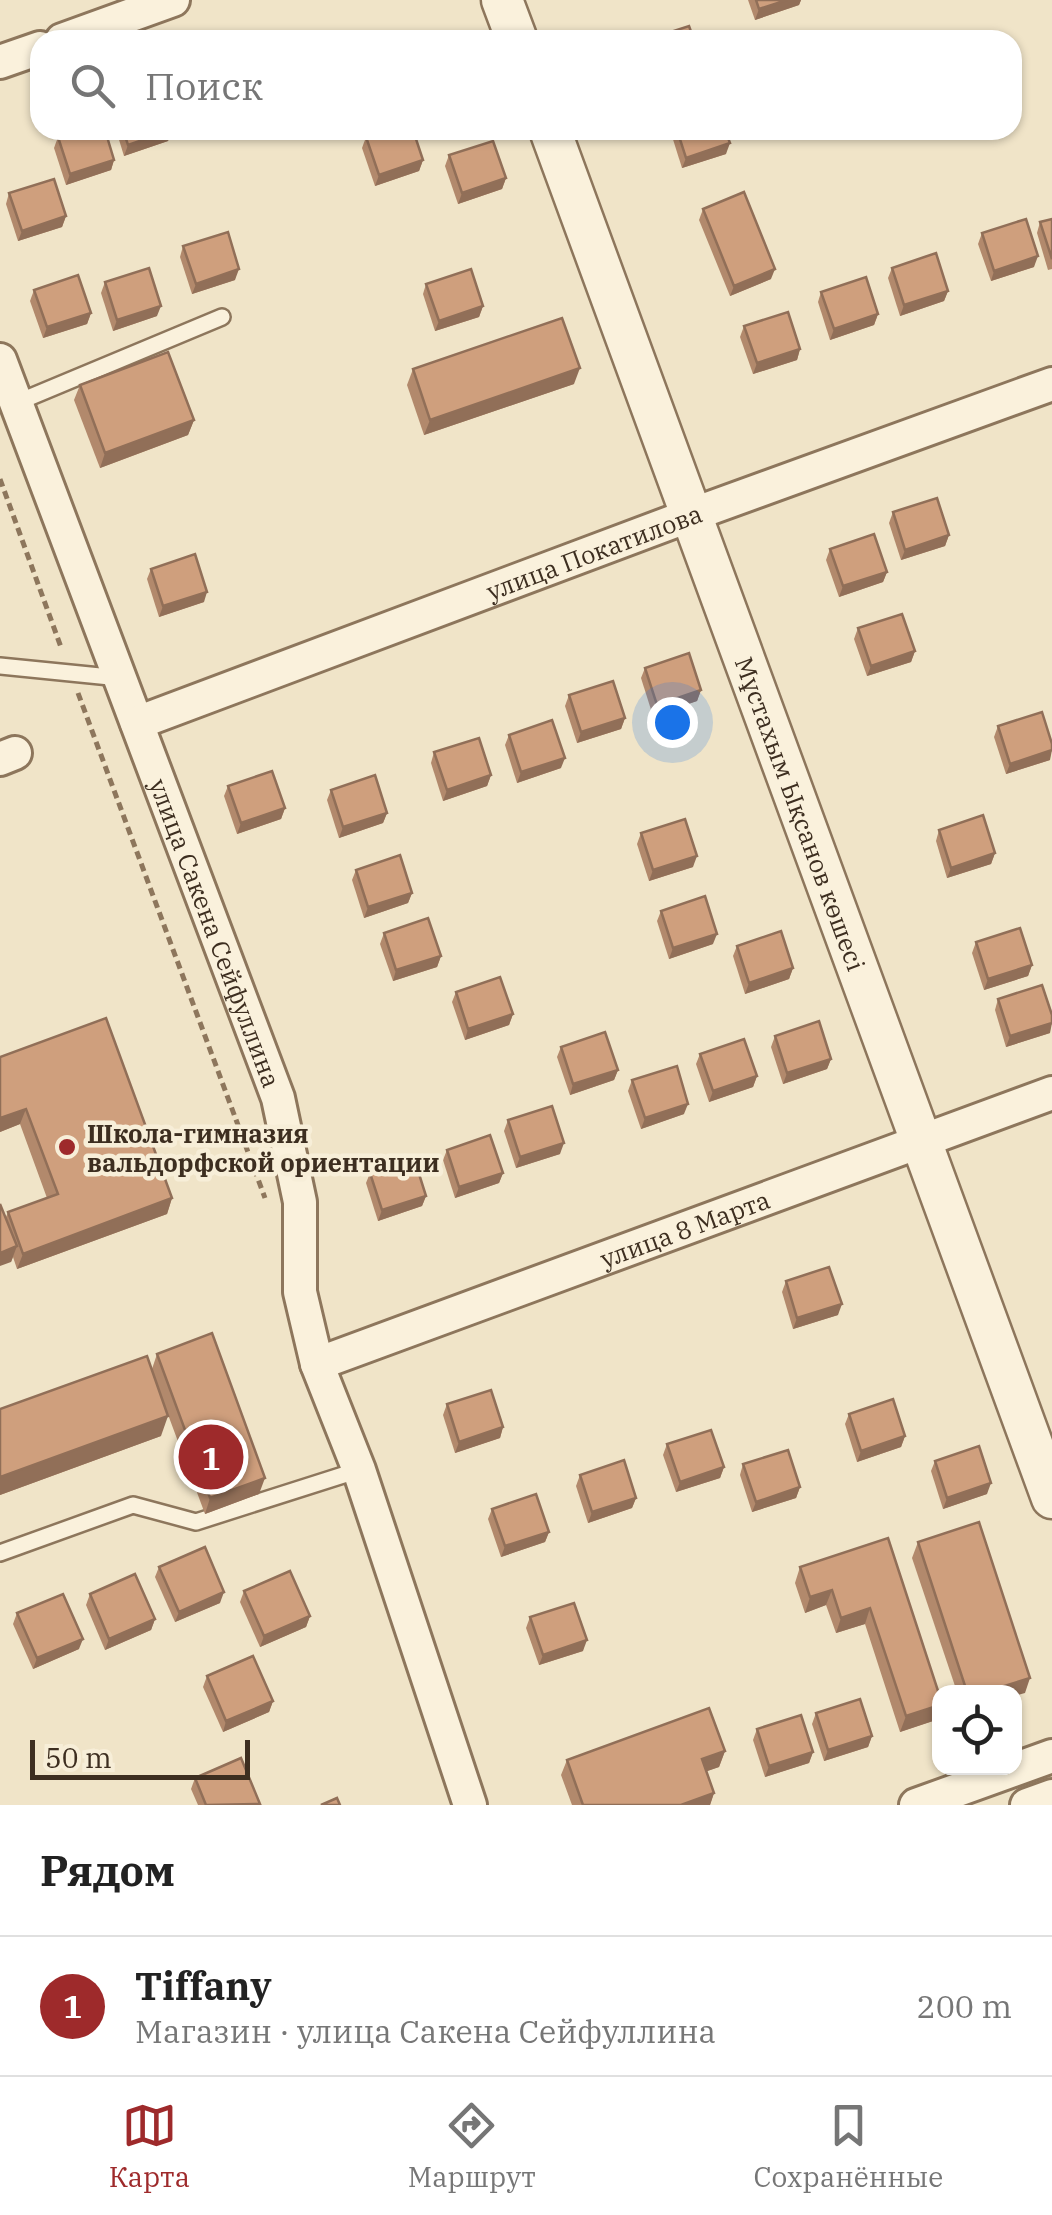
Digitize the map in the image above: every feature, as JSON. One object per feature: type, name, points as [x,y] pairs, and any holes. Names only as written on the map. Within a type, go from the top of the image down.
[{"type":"street","points":[[90,30],[172,0]]},
{"type":"street","points":[[502,0],[513,30]]},
{"type":"street","points":[[0,62],[30,52]]},
{"type":"street","name":"Мұстахым Ықсанов көшесі","points":[[554,140],[1052,1498]]},
{"type":"street","name":"улица Сакена Сейфуллина","points":[[0,360],[278,1098],[300,1202],[300,1292],[318,1364],[358,1470],[470,1805]]},
{"type":"street","name":"улица Покатилова","points":[[137,723],[1052,384]]},
{"type":"street","name":"улица 8 Марта","points":[[318,1364],[1052,1093]]},
{"type":"street","points":[[916,1805],[1052,1756]]},
{"type":"street","points":[[1027,1805],[1052,1796]]},
{"type":"lane","points":[[16,403],[222,318]]},
{"type":"lane","points":[[0,666],[120,678]]},
{"type":"lane","points":[[0,1553],[133,1505],[196,1522],[358,1470]]},
{"type":"path","points":[[0,479],[265,1198]]},
{"type":"building","points":[[756,0],[787,0],[759,9]]},
{"type":"building","points":[[59,140],[108,140],[114,160],[70,174]]},
{"type":"building","points":[[367,140],[416,140],[423,160],[379,175]]},
{"type":"building","points":[[680,140],[730,143],[686,158]]},
{"type":"building","points":[[493,141],[506,178],[462,193],[449,155]]},
{"type":"building","points":[[54,179],[66,216],[22,231],[9,193]]},
{"type":"building","points":[[744,192],[775,269],[734,286],[703,209]]},
{"type":"building","points":[[1026,219],[1038,256],[994,271],[982,233]]},
{"type":"building","points":[[1052,219],[1052,259],[1040,222]]},
{"type":"building","points":[[228,232],[239,269],[196,284],[183,246]]},
{"type":"building","points":[[936,253],[948,291],[904,305],[892,268]]},
{"type":"building","points":[[149,268],[161,306],[117,320],[105,282]]},
{"type":"building","points":[[471,269],[483,306],[439,321],[426,284]]},
{"type":"building","points":[[78,275],[91,313],[47,327],[34,290]]},
{"type":"building","points":[[866,277],[878,314],[834,329],[821,292]]},
{"type":"building","points":[[788,312],[800,349],[757,363],[744,326]]},
{"type":"building","points":[[562,318],[580,368],[430,420],[413,369]]},
{"type":"building","points":[[168,352],[194,420],[105,453],[80,385]]},
{"type":"building","points":[[937,498],[949,535],[905,550],[893,512]]},
{"type":"building","points":[[874,534],[887,572],[843,586],[830,549]]},
{"type":"building","points":[[195,554],[207,592],[163,606],[151,569]]},
{"type":"building","points":[[902,614],[915,651],[871,666],[858,628]]},
{"type":"building","points":[[689,653],[701,690],[657,705],[645,668]]},
{"type":"building","points":[[613,681],[625,718],[581,732],[569,695]]},
{"type":"building","points":[[1042,712],[1052,750],[1010,764],[998,726]]},
{"type":"building","points":[[552,720],[565,758],[521,772],[509,735]]},
{"type":"building","points":[[479,738],[491,775],[447,790],[434,752]]},
{"type":"building","points":[[272,771],[285,808],[241,823],[228,786]]},
{"type":"building","points":[[375,775],[387,813],[343,827],[331,790]]},
{"type":"building","points":[[983,815],[995,853],[951,868],[939,830]]},
{"type":"building","points":[[685,819],[697,856],[653,870],[641,833]]},
{"type":"building","points":[[400,855],[412,893],[368,907],[356,870]]},
{"type":"building","points":[[705,896],[717,934],[673,948],[661,911]]},
{"type":"building","points":[[428,918],[441,956],[396,970],[384,933]]},
{"type":"building","points":[[1020,928],[1032,965],[988,979],[976,942]]},
{"type":"building","points":[[781,931],[793,968],[749,983],[737,946]]},
{"type":"building","points":[[500,977],[513,1014],[468,1029],[456,992]]},
{"type":"building","points":[[1042,985],[1052,1023],[1010,1036],[998,999]]},
{"type":"building","points":[[106,1018],[172,1198],[23,1254],[8,1212],[58,1194],[26,1109],[0,1118],[0,1057]]},
{"type":"building","points":[[819,1021],[831,1059],[787,1073],[775,1036]]},
{"type":"building","points":[[605,1032],[618,1070],[573,1084],[561,1047]]},
{"type":"building","points":[[744,1039],[757,1076],[713,1091],[700,1054]]},
{"type":"building","points":[[677,1066],[688,1104],[645,1118],[632,1080]]},
{"type":"building","points":[[552,1106],[564,1143],[520,1157],[508,1120]]},
{"type":"building","points":[[490,1135],[503,1173],[459,1187],[447,1150]]},
{"type":"building","points":[[414,1158],[426,1196],[382,1210],[370,1173]]},
{"type":"building","points":[[0,1204],[17,1246],[0,1253]]},
{"type":"building","points":[[829,1267],[842,1304],[797,1318],[786,1281]]},
{"type":"building","points":[[212,1333],[265,1478],[210,1498],[157,1354]]},
{"type":"building","points":[[147,1356],[168,1416],[0,1477],[0,1409]]},
{"type":"building","points":[[491,1390],[503,1427],[459,1442],[447,1404]]},
{"type":"building","points":[[893,1399],[905,1436],[861,1451],[849,1414]]},
{"type":"building","points":[[711,1430],[724,1467],[680,1482],[667,1444]]},
{"type":"building","points":[[979,1446],[991,1483],[947,1498],[935,1461]]},
{"type":"building","points":[[788,1450],[800,1487],[756,1502],[743,1464]]},
{"type":"building","points":[[624,1460],[636,1498],[592,1512],[580,1475]]},
{"type":"building","points":[[536,1494],[549,1532],[505,1546],[492,1509]]},
{"type":"building","points":[[979,1522],[1030,1678],[1008,1685],[965,1685],[918,1542]]},
{"type":"building","points":[[888,1538],[936,1685],[932,1685],[932,1708],[906,1716],[870,1608],[841,1618],[832,1590],[810,1597],[800,1567]]},
{"type":"building","points":[[205,1547],[224,1592],[179,1612],[159,1567]]},
{"type":"building","points":[[290,1571],[310,1616],[264,1636],[244,1591]]},
{"type":"building","points":[[135,1574],[155,1619],[109,1639],[90,1594]]},
{"type":"building","points":[[63,1594],[83,1639],[37,1658],[17,1613]]},
{"type":"building","points":[[574,1603],[587,1640],[543,1655],[530,1617]]},
{"type":"building","points":[[253,1656],[273,1701],[226,1721],[207,1676]]},
{"type":"building","points":[[860,1699],[872,1736],[828,1750],[816,1713]]},
{"type":"building","points":[[709,1708],[725,1751],[702,1759],[714,1793],[681,1805],[583,1805],[567,1760]]},
{"type":"building","points":[[801,1715],[813,1752],[769,1766],[757,1729]]},
{"type":"building","points":[[241,1758],[260,1804],[206,1805],[195,1778]]},
{"type":"building","points":[[337,1798],[340,1805],[321,1805]]},
{"type":"place","name":"Школа-гимназия вальдорфской ориентации","points":[[67,1147]]},
{"type":"place","name":"Tiffany","points":[[211,1457]]}]
